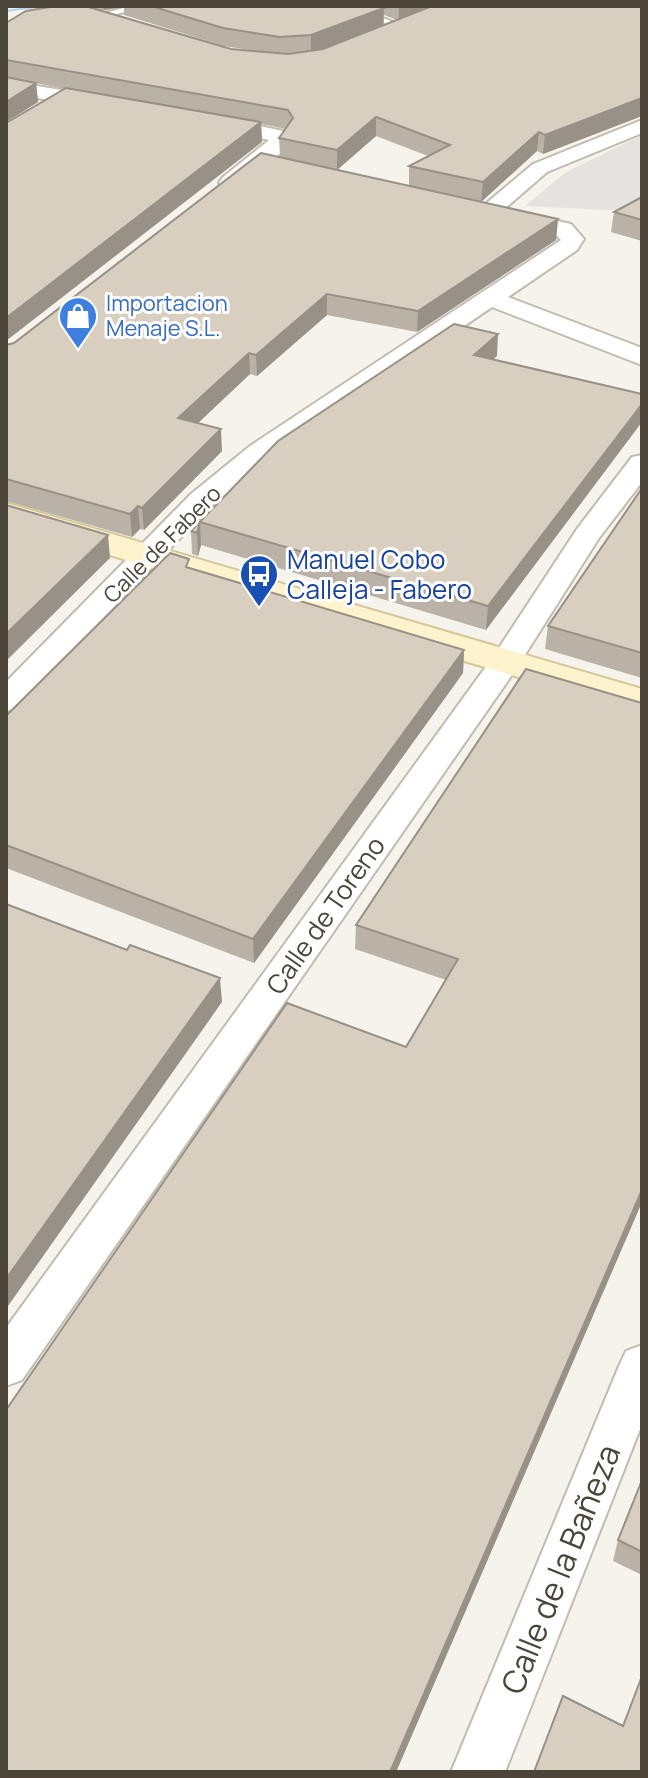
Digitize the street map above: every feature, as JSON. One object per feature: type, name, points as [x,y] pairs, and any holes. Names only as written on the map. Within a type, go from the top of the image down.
[{"type":"street","points":[[90,17],[130,30]]},
{"type":"street","points":[[374,39],[412,25]]},
{"type":"street","points":[[6,87],[125,106]]},
{"type":"street","points":[[37,114],[62,98]]},
{"type":"street","points":[[195,119],[281,136],[277,146],[207,200]]},
{"type":"street","name":"Calle de Fabero","points":[[6,701],[201,500],[260,452],[569,245],[573,239],[563,229],[480,211],[540,168],[642,126]]},
{"type":"street","points":[[257,162],[287,169]]},
{"type":"street","points":[[490,298],[642,357]]},
{"type":"street","name":"Calle de Toreno","points":[[7,1361],[505,662],[587,535],[642,463]]},
{"type":"street","points":[[6,513],[642,702]]},
{"type":"street","name":"Calle de la Bañeza","points":[[478,1772],[642,1366]]},
{"type":"lane","points":[[90,17],[141,6]]},
{"type":"lane","points":[[344,6],[412,25]]},
{"type":"shaded area","points":[[642,135],[642,204],[629,211],[525,206],[566,172]]},
{"type":"building","points":[[85,6],[231,49],[288,54],[323,49],[432,6],[642,6],[642,98],[545,135],[539,132],[483,182],[409,166],[450,145],[376,117],[337,150],[279,138],[293,118],[288,110],[6,60],[6,23],[26,11]]},
{"type":"building","points":[[151,6],[384,8],[311,35],[280,37],[223,28]]},
{"type":"building","points":[[6,77],[36,83],[6,102]]},
{"type":"building","points":[[66,88],[261,122],[6,318],[6,123]]},
{"type":"building","points":[[261,153],[558,219],[418,311],[327,294],[256,355],[249,353],[178,418],[221,429],[142,508],[138,506],[130,514],[6,479],[6,345],[14,343]]},
{"type":"building","points":[[642,197],[642,220],[614,212]]},
{"type":"building","points":[[454,324],[498,334],[474,355],[642,394],[642,404],[488,606],[200,522],[197,533],[191,531],[278,441]]},
{"type":"building","points":[[642,488],[642,653],[548,626]]},
{"type":"building","points":[[6,505],[108,535],[6,634]]},
{"type":"building","points":[[170,553],[189,559],[186,567],[464,650],[253,939],[6,845],[6,716]]},
{"type":"building","points":[[526,669],[642,703],[642,1190],[390,1772],[6,1772],[6,1410],[287,1003],[406,1047],[458,959],[356,925]]},
{"type":"building","points":[[6,904],[127,950],[130,945],[220,978],[6,1279]]},
{"type":"building","points":[[642,1480],[642,1552],[618,1540]]},
{"type":"building","points":[[642,1676],[642,1772],[534,1772],[563,1696],[623,1726]]},
{"type":"waterway","points":[[6,11],[49,6]]},
{"type":"place","name":"Importacion Menaje S.L.","points":[[78,350]]},
{"type":"place","name":"Manuel Cobo Calleja - Fabero","points":[[259,608]]}]
